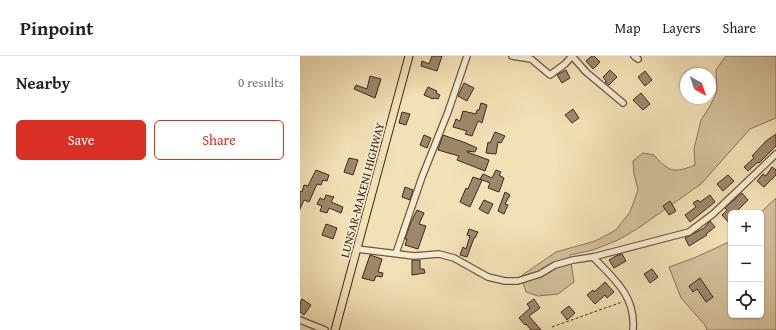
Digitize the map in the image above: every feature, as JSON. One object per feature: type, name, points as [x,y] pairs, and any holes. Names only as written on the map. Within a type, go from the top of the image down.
[{"type":"main road","name":"LUNSAR-MAKENI HIGHWAY","points":[[335,330],[409,56]]},
{"type":"street","points":[[396,253],[422,177],[448,112],[467,56]]},
{"type":"street","points":[[512,56],[531,59],[550,75],[565,64],[572,56],[586,72],[623,103]]},
{"type":"street","points":[[357,249],[414,256],[438,254],[454,258],[488,277],[512,281],[530,277],[555,265],[593,257],[689,232],[714,214],[776,154]]},
{"type":"street","points":[[770,161],[776,164]]},
{"type":"street","points":[[593,257],[622,288],[628,299],[634,323],[633,330]]},
{"type":"street","points":[[300,320],[324,330]]},
{"type":"path","points":[[552,327],[628,299]]},
{"type":"shaded area","points":[[726,56],[776,56],[776,118],[750,129],[701,184],[637,229],[618,240],[593,250],[570,255],[574,282],[558,294],[538,296],[526,292],[521,276],[556,252],[595,241],[616,230],[630,212],[638,190],[634,174],[633,161],[643,153],[654,155],[664,165],[673,170],[695,165],[694,149],[701,120],[711,104],[716,104],[716,70]]},
{"type":"shaded area","points":[[776,198],[776,330],[707,330],[705,325],[681,298],[669,267],[694,258],[728,242],[728,318],[764,318],[763,210]]},
{"type":"building","points":[[432,56],[442,56],[437,71],[421,66],[422,61],[429,64]]},
{"type":"building","points":[[592,56],[600,62],[593,69],[586,61]]},
{"type":"building","points":[[566,70],[570,78],[562,83],[557,75]]},
{"type":"building","points":[[610,70],[617,77],[609,85],[605,82],[606,81],[603,77]]},
{"type":"building","points":[[645,71],[652,80],[645,86],[638,77]]},
{"type":"building","points":[[370,76],[381,79],[375,98],[354,89],[356,85],[367,89]]},
{"type":"building","points":[[464,83],[474,88],[467,101],[458,96]]},
{"type":"building","points":[[428,87],[437,91],[436,93],[440,95],[438,99],[433,99],[424,95]]},
{"type":"building","points":[[641,93],[650,104],[643,110],[633,100]]},
{"type":"building","points":[[481,103],[487,105],[482,123],[478,121],[472,136],[465,134],[467,131],[453,127],[456,119],[460,121],[463,111],[476,114]]},
{"type":"building","points":[[573,109],[579,118],[572,123],[565,115]]},
{"type":"building","points":[[402,112],[410,114],[406,125],[399,123]]},
{"type":"building","points":[[495,132],[505,136],[501,143],[498,142],[496,154],[486,153],[488,142],[490,143]]},
{"type":"building","points":[[776,134],[776,146],[759,163],[758,162],[748,171],[744,167],[754,158],[752,156],[766,141]]},
{"type":"building","points":[[424,135],[431,138],[427,148],[420,145]]},
{"type":"building","points":[[443,135],[477,148],[475,152],[467,152],[489,160],[485,171],[457,160],[459,156],[438,150]]},
{"type":"building","points":[[349,158],[358,160],[353,175],[344,172]]},
{"type":"building","points":[[772,167],[776,170],[776,175],[764,187],[757,181],[763,174],[766,176]]},
{"type":"building","points":[[316,170],[329,175],[327,181],[323,180],[321,185],[317,184],[309,202],[304,200],[300,209],[300,191],[302,192],[304,185],[308,186]]},
{"type":"building","points":[[496,170],[501,172],[499,175],[504,178],[499,192],[488,188],[490,183],[480,179],[483,174],[492,178]]},
{"type":"building","points":[[728,175],[734,181],[723,191],[717,184]]},
{"type":"building","points":[[473,177],[482,180],[470,207],[460,202]]},
{"type":"building","points":[[405,187],[413,190],[410,200],[402,197]]},
{"type":"building","points":[[505,192],[510,195],[505,204],[508,205],[504,214],[498,211]]},
{"type":"building","points":[[742,193],[748,200],[738,210],[728,210],[728,222],[722,215],[727,210],[725,208]]},
{"type":"building","points":[[326,195],[334,197],[331,202],[343,207],[341,213],[329,208],[327,213],[320,211],[322,206],[317,204],[320,198],[324,200]]},
{"type":"building","points":[[710,195],[715,202],[690,222],[685,215],[696,207],[693,203],[698,200],[700,202]]},
{"type":"building","points":[[484,200],[493,204],[488,214],[479,209]]},
{"type":"building","points":[[670,201],[676,211],[669,215],[663,206]]},
{"type":"building","points":[[417,210],[424,213],[419,224],[426,226],[418,249],[405,245],[407,239],[405,239]]},
{"type":"building","points":[[710,221],[715,227],[706,234],[707,235],[689,246],[685,238],[704,228]]},
{"type":"building","points":[[326,224],[337,228],[333,239],[322,235]]},
{"type":"building","points":[[469,229],[478,232],[474,238],[467,257],[460,255],[463,247],[466,249],[470,236],[467,235]]},
{"type":"building","points":[[622,254],[626,261],[614,268],[609,260]]},
{"type":"building","points":[[370,255],[382,259],[378,272],[383,273],[382,277],[376,276],[374,281],[362,278]]},
{"type":"building","points":[[412,260],[420,260],[420,269],[424,269],[425,273],[412,275]]},
{"type":"building","points":[[652,269],[658,277],[650,283],[644,274]]},
{"type":"building","points":[[700,278],[713,297],[706,302],[697,289],[693,292],[689,286]]},
{"type":"building","points":[[605,282],[614,292],[607,298],[605,295],[595,304],[587,295],[593,290],[594,292]]},
{"type":"building","points":[[302,299],[311,305],[304,315],[300,312],[300,303]]},
{"type":"building","points":[[534,299],[540,308],[529,316],[541,330],[531,330],[519,318],[530,308],[527,304]]},
{"type":"building","points":[[569,306],[575,313],[567,320],[561,312]]}]
